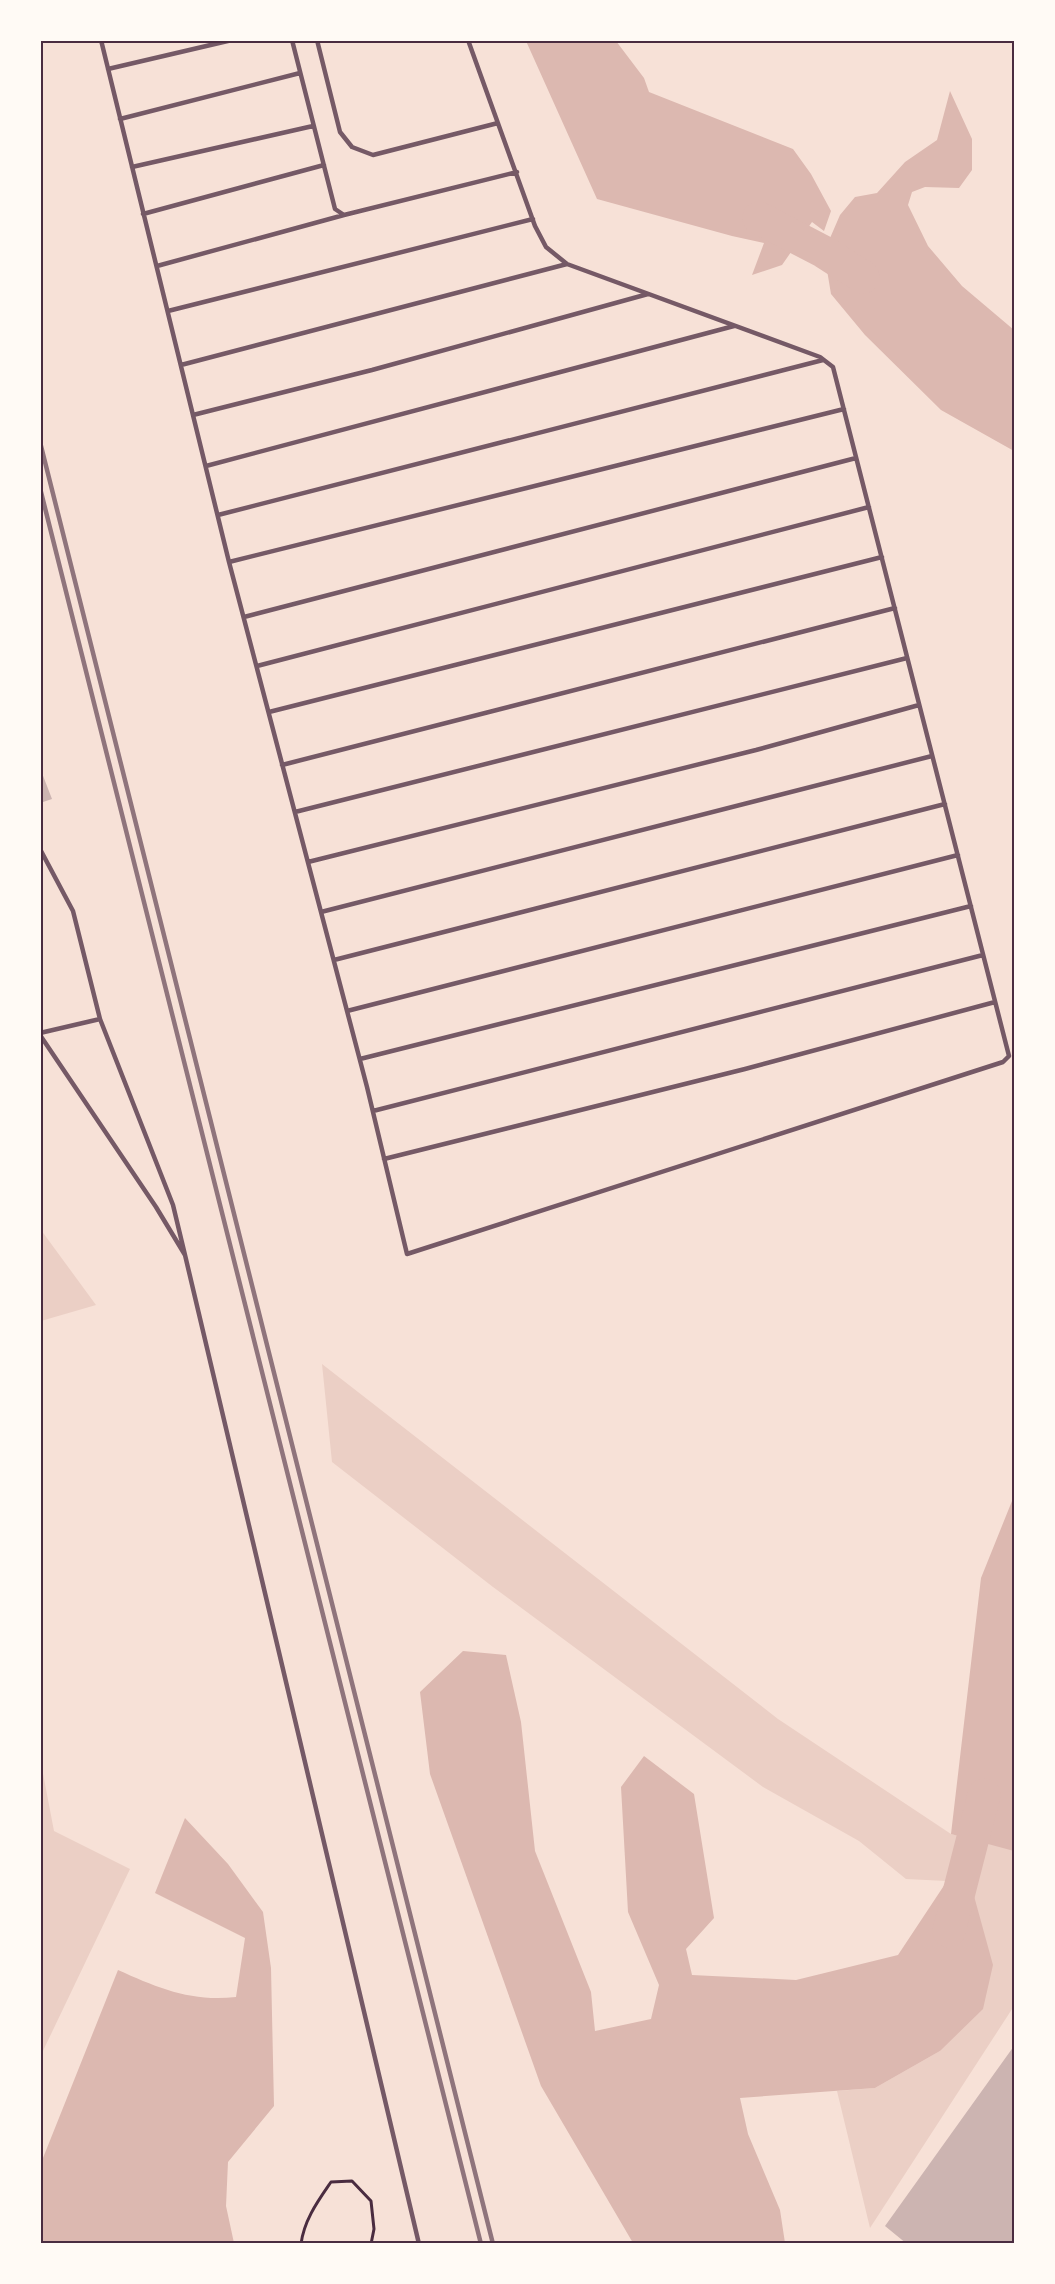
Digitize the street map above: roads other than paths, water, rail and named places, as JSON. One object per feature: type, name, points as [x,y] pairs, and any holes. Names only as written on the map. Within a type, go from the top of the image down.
[{"type":"lane","points":[[100,40],[229,562],[360,1059],[407,1254],[1003,1062],[1009,1056],[833,367],[824,360],[734,325],[567,264],[546,247],[533,219],[468,40]]},
{"type":"lane","points":[[108,69],[232,40]]},
{"type":"lane","points":[[292,40],[335,209],[344,215]]},
{"type":"lane","points":[[316,40],[340,132],[352,147],[373,155],[498,123]]},
{"type":"lane","points":[[120,119],[300,73]]},
{"type":"lane","points":[[132,168],[313,126]]},
{"type":"lane","points":[[143,214],[324,165]]},
{"type":"lane","points":[[157,266],[344,215],[517,172]]},
{"type":"lane","points":[[168,311],[533,219]]},
{"type":"lane","points":[[181,365],[567,264]]},
{"type":"lane","points":[[193,415],[372,370],[648,294]]},
{"type":"lane","points":[[206,466],[734,325]]},
{"type":"lane","points":[[218,515],[824,360]]},
{"type":"lane","points":[[229,562],[844,409]]},
{"type":"lane","points":[[244,617],[856,458]]},
{"type":"lane","points":[[256,666],[869,507]]},
{"type":"lane","points":[[269,712],[882,557]]},
{"type":"lane","points":[[282,765],[895,608]]},
{"type":"lane","points":[[295,812],[907,658]]},
{"type":"lane","points":[[308,862],[745,753],[919,705]]},
{"type":"lane","points":[[321,912],[932,756]]},
{"type":"lane","points":[[334,960],[945,804]]},
{"type":"lane","points":[[40,849],[73,911],[100,1019],[173,1205],[419,2244]]},
{"type":"lane","points":[[347,1011],[958,855]]},
{"type":"lane","points":[[360,1059],[970,906]]},
{"type":"lane","points":[[373,1111],[983,955]]},
{"type":"lane","points":[[384,1159],[745,1069],[995,1002]]},
{"type":"lane","points":[[100,1019],[40,1034],[156,1207],[185,1255]]},
{"type":"waterway","points":[[759,218],[824,252],[863,277]]},
{"type":"waterway","points":[[949,1931],[984,1795]]},
{"type":"railway","points":[[40,442],[493,2244]]},
{"type":"railway","points":[[40,488],[481,2244]]}]
